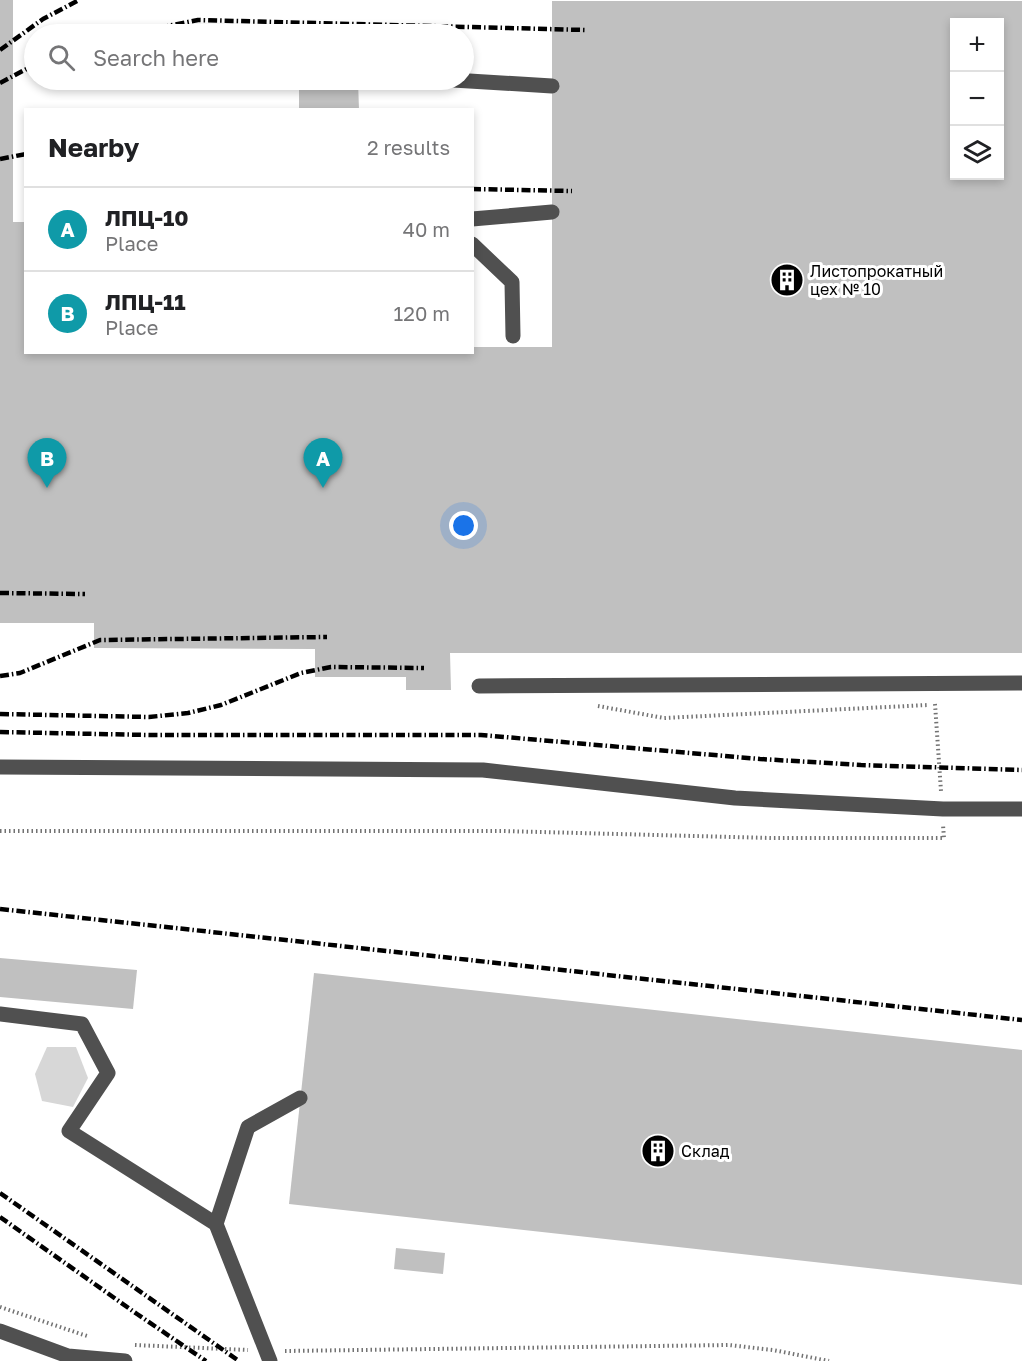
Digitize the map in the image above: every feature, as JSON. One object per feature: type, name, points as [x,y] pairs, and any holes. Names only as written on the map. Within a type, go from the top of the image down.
[{"type":"lane","points":[[474,81],[552,86]]},
{"type":"lane","points":[[474,219],[552,212]]},
{"type":"lane","points":[[474,246],[512,282],[513,336]]},
{"type":"lane","points":[[479,686],[1022,683]]},
{"type":"lane","points":[[0,767],[483,770],[735,798],[943,809],[1022,809]]},
{"type":"lane","points":[[0,1014],[82,1024],[108,1073],[69,1131],[216,1224],[268,1356]]},
{"type":"lane","points":[[216,1224],[248,1127],[300,1098]]},
{"type":"lane","points":[[0,1331],[68,1356],[125,1361]]},
{"type":"path","points":[[0,831],[502,831],[771,838],[944,838],[935,704]]},
{"type":"path","points":[[591,705],[664,718],[946,704]]},
{"type":"path","points":[[0,1307],[77,1335],[97,1338]]},
{"type":"path","points":[[127,1344],[268,1356],[729,1345],[773,1350],[829,1361]]},
{"type":"shaded area","points":[[47,1047],[76,1047],[88,1078],[73,1107],[42,1101],[35,1074]]},
{"type":"building","name":"Листопрокатный цех № 10","points":[[0,0],[13,0],[13,222],[24,222],[24,354],[474,354],[474,347],[552,347],[552,1],[1022,1],[1022,653],[450,653],[451,690],[406,690],[406,677],[315,677],[315,649],[94,648],[94,623],[0,623]]},
{"type":"building","points":[[299,90],[358,90],[359,108],[299,108]]},
{"type":"building","points":[[0,958],[137,970],[133,1009],[0,997]]},
{"type":"building","name":"Склад","points":[[314,973],[1022,1050],[1022,1285],[289,1204]]},
{"type":"building","points":[[396,1248],[445,1253],[443,1274],[394,1269]]},
{"type":"railway","points":[[36,24],[79,0]]},
{"type":"railway","points":[[178,24],[198,20],[353,24]]},
{"type":"railway","points":[[474,27],[585,30]]},
{"type":"railway","points":[[0,50],[24,33]]},
{"type":"railway","points":[[0,83],[24,70]]},
{"type":"railway","points":[[0,159],[24,154]]},
{"type":"railway","points":[[474,189],[572,191]]},
{"type":"railway","points":[[0,593],[85,594]]},
{"type":"railway","points":[[0,676],[20,673],[100,640],[327,637]]},
{"type":"railway","points":[[0,714],[149,717],[188,713],[221,705],[301,673],[331,667],[424,668]]},
{"type":"railway","points":[[0,732],[149,735],[481,735],[760,759],[1022,770]]},
{"type":"railway","points":[[0,909],[1022,1020]]},
{"type":"railway","points":[[0,1193],[239,1361]]},
{"type":"railway","points":[[0,1217],[206,1361]]},
{"type":"place","name":"Листопрокатный цех № 10","points":[[787,280]]},
{"type":"place","name":"ЛПЦ-11","points":[[47,488]]},
{"type":"place","name":"ЛПЦ-10","points":[[323,488]]},
{"type":"place","name":"Склад","points":[[658,1151]]}]
